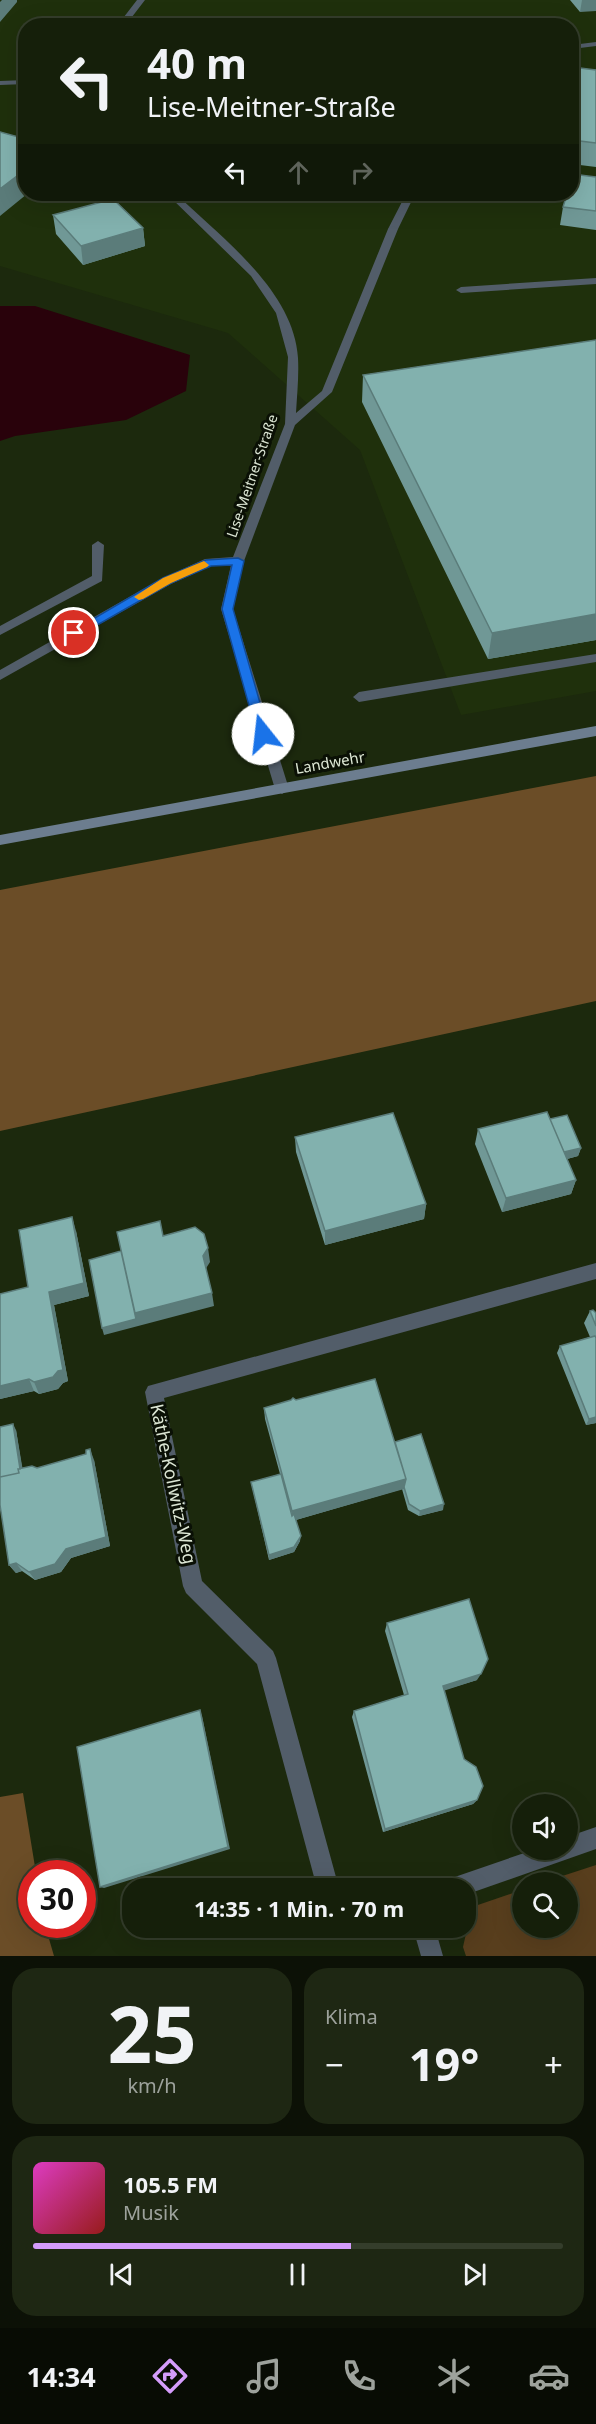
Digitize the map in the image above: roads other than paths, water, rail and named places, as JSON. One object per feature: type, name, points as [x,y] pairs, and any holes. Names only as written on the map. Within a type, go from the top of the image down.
[{"type":"main road","name":"Landwehr","points":[[0,840],[596,731]]},
{"type":"street","points":[[127,18],[141,0]]},
{"type":"street","points":[[579,46],[596,44]]},
{"type":"street","points":[[0,83],[18,82]]},
{"type":"street","name":"Lise-Meitner-Straße","points":[[178,201],[255,274],[281,313],[293,357],[290,424],[238,561],[227,609],[282,789]]},
{"type":"street","points":[[290,424],[327,392],[407,201]]},
{"type":"street","points":[[461,290],[596,281]]},
{"type":"street","points":[[0,631],[98,578],[98,545]]},
{"type":"street","name":"Lise-Meitner-Straße","points":[[0,676],[167,581],[209,562],[238,561]]},
{"type":"street","points":[[359,697],[596,658]]},
{"type":"street","name":"Käthe-Kollwitz-Weg","points":[[325,1878],[266,1658],[194,1586],[154,1392],[596,1271]]},
{"type":"street","points":[[578,1844],[596,1838]]},
{"type":"street","points":[[476,1880],[534,1860]]},
{"type":"street","points":[[427,1938],[432,1956]]}]
